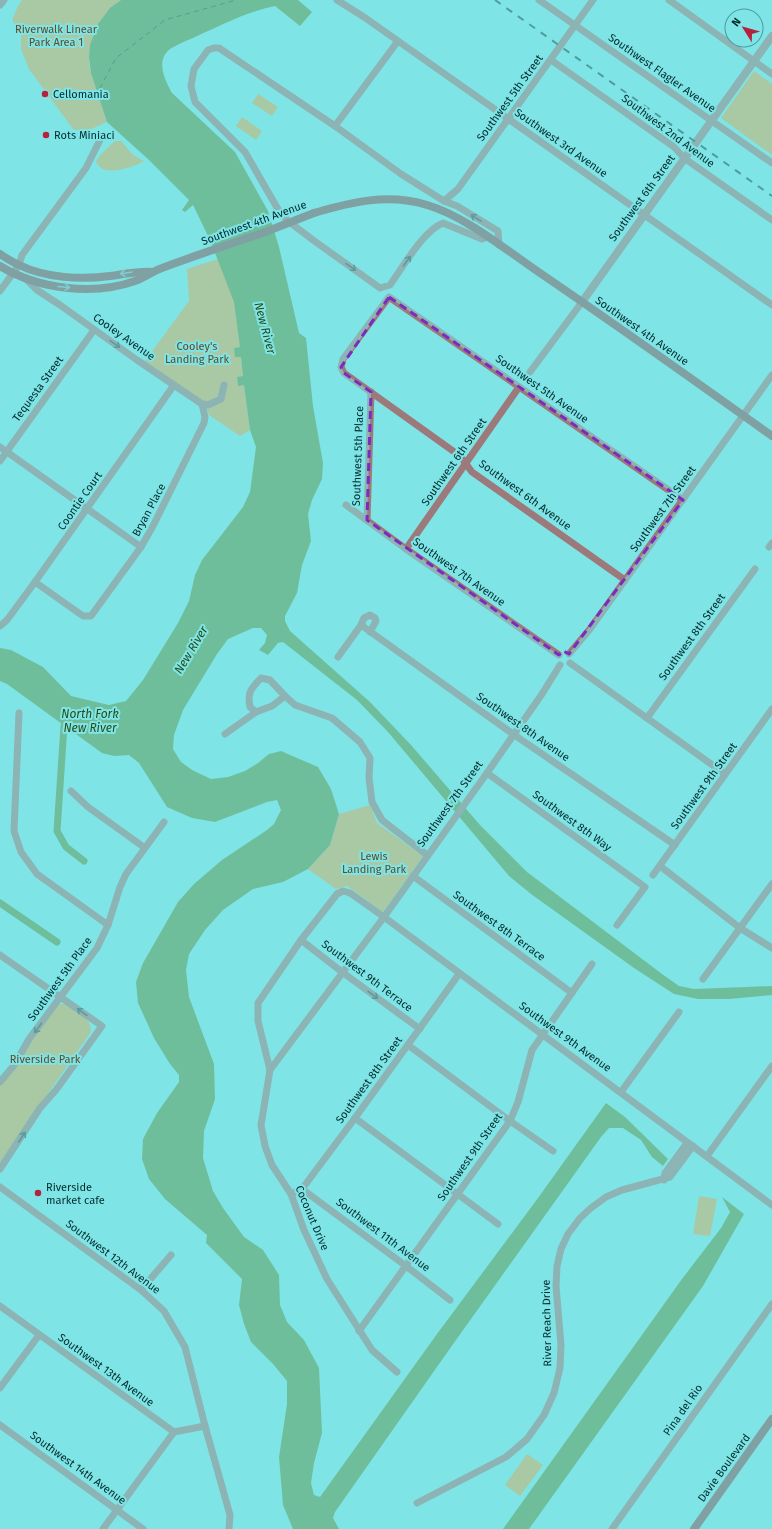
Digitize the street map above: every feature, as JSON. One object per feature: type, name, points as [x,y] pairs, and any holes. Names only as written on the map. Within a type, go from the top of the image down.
[{"type":"main road","name":"Southwest 4th Avenue","points":[[0,266],[12,274],[26,279],[60,287],[108,288],[135,281],[157,270],[314,213],[342,205],[364,200],[385,199],[425,204],[457,217],[488,237],[772,436]]},
{"type":"main road","points":[[0,254],[19,265],[50,275],[79,277],[109,276],[157,270]]},
{"type":"main road","name":"Davie Boulevard","points":[[694,1529],[772,1419]]},
{"type":"street","points":[[0,5],[4,0]]},
{"type":"street","name":"Southwest 3rd Avenue","points":[[337,0],[364,17],[772,305]]},
{"type":"street","name":"Southwest Flagler Avenue","points":[[539,0],[772,163]]},
{"type":"street","name":"Southwest 5th Street","points":[[444,201],[458,189],[593,0]]},
{"type":"street","points":[[669,0],[772,74]]},
{"type":"street","name":"Southwest 6th Street","points":[[530,372],[582,302],[772,36]]},
{"type":"street","points":[[335,126],[398,41]]},
{"type":"street","points":[[488,237],[482,239],[443,222],[427,233],[390,285],[380,288],[322,247],[288,221],[279,211],[245,152],[195,102],[191,86],[194,69],[208,50],[219,48],[335,126],[387,164],[444,201],[457,206],[498,231],[499,245]]},
{"type":"street","name":"Southwest 2nd Avenue","points":[[551,60],[674,147],[684,158],[772,220]]},
{"type":"street","points":[[0,291],[19,265],[22,255],[86,168],[100,140]]},
{"type":"street","points":[[457,206],[458,189]]},
{"type":"street","name":"Cooley Avenue","points":[[26,279],[37,290],[202,404]]},
{"type":"street","name":"Southwest 5th Avenue","points":[[341,367],[343,360],[389,297],[683,500]]},
{"type":"street","name":"Tequesta Street","points":[[0,460],[3,449],[94,330]]},
{"type":"street","name":"Southwest 6th Avenue","points":[[341,367],[344,373],[460,456],[472,472],[625,580]]},
{"type":"street","name":"Southwest 7th Street","points":[[569,654],[590,629],[772,375]]},
{"type":"street","points":[[202,404],[208,405],[221,399],[224,384]]},
{"type":"street","name":"Coontie Court","points":[[0,626],[7,620],[88,509],[174,385]]},
{"type":"street","name":"Southwest 6th Street","points":[[406,549],[519,387]]},
{"type":"street","name":"Southwest 5th Place","points":[[367,520],[371,392]]},
{"type":"street","name":"Bryan Place","points":[[35,582],[83,616],[91,616],[141,547],[178,478],[204,423],[205,417],[202,404]]},
{"type":"street","points":[[3,449],[141,547]]},
{"type":"street","name":"Southwest 7th Avenue","points":[[346,504],[406,549],[559,655]]},
{"type":"street","name":"Southwest 8th Street","points":[[647,718],[755,569]]},
{"type":"street","points":[[338,657],[365,617],[370,615],[373,616],[376,621],[370,632]]},
{"type":"street","name":"Southwest 8th Avenue","points":[[361,625],[513,734],[675,845]]},
{"type":"street","points":[[564,653],[569,654],[571,658],[570,664],[566,667],[560,665],[558,661],[559,655],[564,653]]},
{"type":"street","points":[[570,664],[725,774]]},
{"type":"street","name":"Southwest 7th Street","points":[[270,1070],[384,917],[427,854],[487,773],[542,694],[560,665]]},
{"type":"street","points":[[256,712],[250,707],[248,696],[253,687],[261,678],[270,680],[295,705],[332,718],[360,742],[370,758],[372,802],[382,820],[427,854]]},
{"type":"street","points":[[225,734],[256,712],[272,706],[285,696]]},
{"type":"street","name":"Southwest 9th Street","points":[[653,875],[772,709]]},
{"type":"street","points":[[19,713],[14,831],[21,852],[37,874],[108,925]]},
{"type":"street","name":"Southwest 8th Way","points":[[487,773],[645,887],[617,925]]},
{"type":"street","points":[[72,791],[88,807],[145,848]]},
{"type":"street","name":"Southwest 5th Place","points":[[0,1082],[14,1064],[29,1039],[97,948],[108,925],[120,887],[126,874],[164,822]]},
{"type":"street","points":[[660,866],[740,928],[772,948]]},
{"type":"street","name":"Southwest 8th Terrace","points":[[413,876],[572,993]]},
{"type":"street","points":[[703,979],[772,884]]},
{"type":"street","name":"Southwest 9th Avenue","points":[[343,891],[350,893],[384,917],[772,1205]]},
{"type":"street","name":"Coconut Drive","points":[[343,891],[337,894],[301,940],[258,1003],[258,1020],[270,1070],[261,1125],[265,1146],[272,1165],[291,1194],[304,1230],[327,1279],[372,1350],[397,1372]]},
{"type":"street","name":"Southwest 9th Terrace","points":[[301,940],[420,1029]]},
{"type":"street","points":[[0,955],[102,1026],[56,1090],[40,1108],[0,1169]]},
{"type":"street","name":"Southwest 9th Street","points":[[359,1331],[459,1194],[510,1121],[518,1102],[532,1050],[592,964]]},
{"type":"street","name":"Southwest 8th Street","points":[[291,1194],[302,1189],[356,1118],[459,974]]},
{"type":"street","points":[[621,1092],[679,1012]]},
{"type":"street","points":[[408,1045],[553,1151]]},
{"type":"street","points":[[707,1156],[772,1066]]},
{"type":"street","points":[[356,1118],[498,1224]]},
{"type":"street","name":"River Reach Drive","points":[[417,1503],[506,1457],[528,1439],[544,1415],[554,1393],[560,1368],[561,1346],[556,1286],[557,1266],[561,1249],[568,1234],[580,1218],[606,1197],[622,1190],[664,1180],[665,1173],[690,1144]]},
{"type":"street","name":"Southwest 12th Avenue","points":[[0,1187],[142,1290],[164,1311],[185,1347],[230,1515],[230,1527]]},
{"type":"street","name":"Southwest 11th Avenue","points":[[302,1189],[450,1300]]},
{"type":"street","points":[[142,1290],[171,1255]]},
{"type":"street","name":"Pina del Rio","points":[[612,1529],[772,1304]]},
{"type":"street","name":"Southwest 13th Avenue","points":[[0,1306],[174,1432]]},
{"type":"street","points":[[0,1388],[39,1335]]},
{"type":"street","name":"Southwest 14th Avenue","points":[[0,1425],[143,1529]]},
{"type":"street","points":[[103,1529],[174,1432],[205,1426]]},
{"type":"highlighted area","points":[[389,297],[683,500],[569,654],[563,651],[559,655],[367,520],[371,392],[344,373],[341,367]]},
{"type":"green space","name":"Riverwalk Linear Park Area 1","points":[[22,0],[121,0],[113,6],[100,21],[92,39],[90,49],[90,71],[107,122],[84,132],[73,129],[29,69],[21,49],[21,32],[12,20]]},
{"type":"green space","points":[[754,71],[772,84],[772,155],[721,118]]},
{"type":"green space","points":[[258,94],[278,107],[272,116],[252,103]]},
{"type":"green space","points":[[242,117],[262,131],[256,140],[236,126]]},
{"type":"green space","points":[[115,141],[121,141],[133,155],[144,161],[130,167],[112,171],[101,168],[96,162],[102,153]]},
{"type":"green space","name":"Cooley's Landing Park","points":[[218,259],[235,302],[240,347],[234,348],[235,357],[241,357],[243,376],[237,377],[238,385],[244,385],[250,430],[240,436],[209,415],[206,405],[145,361],[189,301],[187,269]]},
{"type":"green space","name":"Lewis Landing Park","points":[[370,805],[377,823],[423,856],[383,912],[347,886],[336,889],[308,869],[330,845],[339,814]]},
{"type":"green space","name":"Riverside Park","points":[[60,1004],[67,1004],[83,1016],[91,1027],[91,1032],[0,1162],[0,1086],[54,1008]]},
{"type":"green space","points":[[699,1196],[717,1199],[710,1236],[693,1234]]},
{"type":"green space","points":[[527,1454],[543,1465],[520,1496],[505,1485]]},
{"type":"water","points":[[121,0],[298,0],[312,12],[300,26],[275,6],[254,12],[174,46],[166,53],[162,63],[163,73],[172,93],[235,152],[268,211],[279,247],[299,333],[306,338],[313,406],[323,463],[322,479],[312,500],[308,514],[311,541],[302,565],[297,593],[285,616],[285,621],[290,631],[370,702],[411,745],[480,825],[527,872],[662,974],[679,986],[694,989],[772,986],[772,995],[729,999],[698,999],[674,994],[634,968],[531,894],[509,876],[388,732],[357,700],[283,642],[278,643],[268,655],[259,650],[265,643],[267,635],[261,628],[253,628],[228,639],[217,654],[183,710],[174,735],[173,749],[181,762],[192,770],[211,779],[228,777],[245,771],[269,754],[281,751],[318,767],[331,789],[339,814],[330,845],[308,869],[283,882],[253,889],[223,910],[205,930],[189,954],[186,970],[189,997],[214,1064],[215,1099],[204,1131],[203,1158],[213,1191],[223,1208],[244,1237],[263,1250],[279,1275],[280,1305],[287,1322],[304,1340],[319,1368],[322,1433],[314,1463],[311,1483],[314,1495],[320,1497],[606,1103],[625,1117],[668,1159],[663,1166],[652,1157],[641,1140],[623,1128],[609,1128],[601,1137],[451,1347],[335,1512],[333,1518],[339,1529],[293,1529],[283,1505],[279,1457],[287,1404],[287,1381],[273,1364],[251,1342],[239,1305],[242,1279],[206,1243],[207,1235],[165,1199],[149,1179],[142,1159],[143,1139],[157,1113],[179,1082],[179,1075],[170,1064],[154,1038],[138,1003],[136,982],[143,963],[178,902],[194,884],[222,860],[267,830],[274,824],[281,810],[277,800],[267,802],[215,822],[192,818],[167,807],[139,763],[129,755],[114,756],[102,753],[7,684],[0,681],[0,648],[11,650],[43,667],[71,696],[109,705],[126,701],[143,680],[178,623],[189,601],[195,575],[202,560],[243,507],[250,492],[256,447],[250,430],[244,385],[238,386],[237,377],[243,376],[241,357],[235,357],[234,348],[240,347],[234,302],[210,240],[193,205],[185,212],[182,210],[189,200],[149,160],[107,122],[91,73],[89,57],[90,45],[98,24],[110,8]]},
{"type":"water","points":[[722,1197],[744,1214],[703,1286],[529,1529],[503,1529],[682,1279],[721,1228],[730,1212]]},
{"type":"waterway","name":"North Fork New River","points":[[64,726],[57,831],[66,847],[84,861]]},
{"type":"waterway","points":[[0,903],[57,942]]},
{"type":"ferry route","points":[[100,88],[116,58],[165,20],[236,0]]},
{"type":"railway","points":[[495,0],[772,196]]},
{"type":"place","name":"Cellomania","points":[[45,94]]},
{"type":"place","name":"Rots Miniaci","points":[[46,135]]},
{"type":"place","name":"Riverside market cafe","points":[[38,1193]]},
{"type":"water label","name":"New River","points":[[265,328]]},
{"type":"water label","name":"New River","points":[[191,650]]}]
